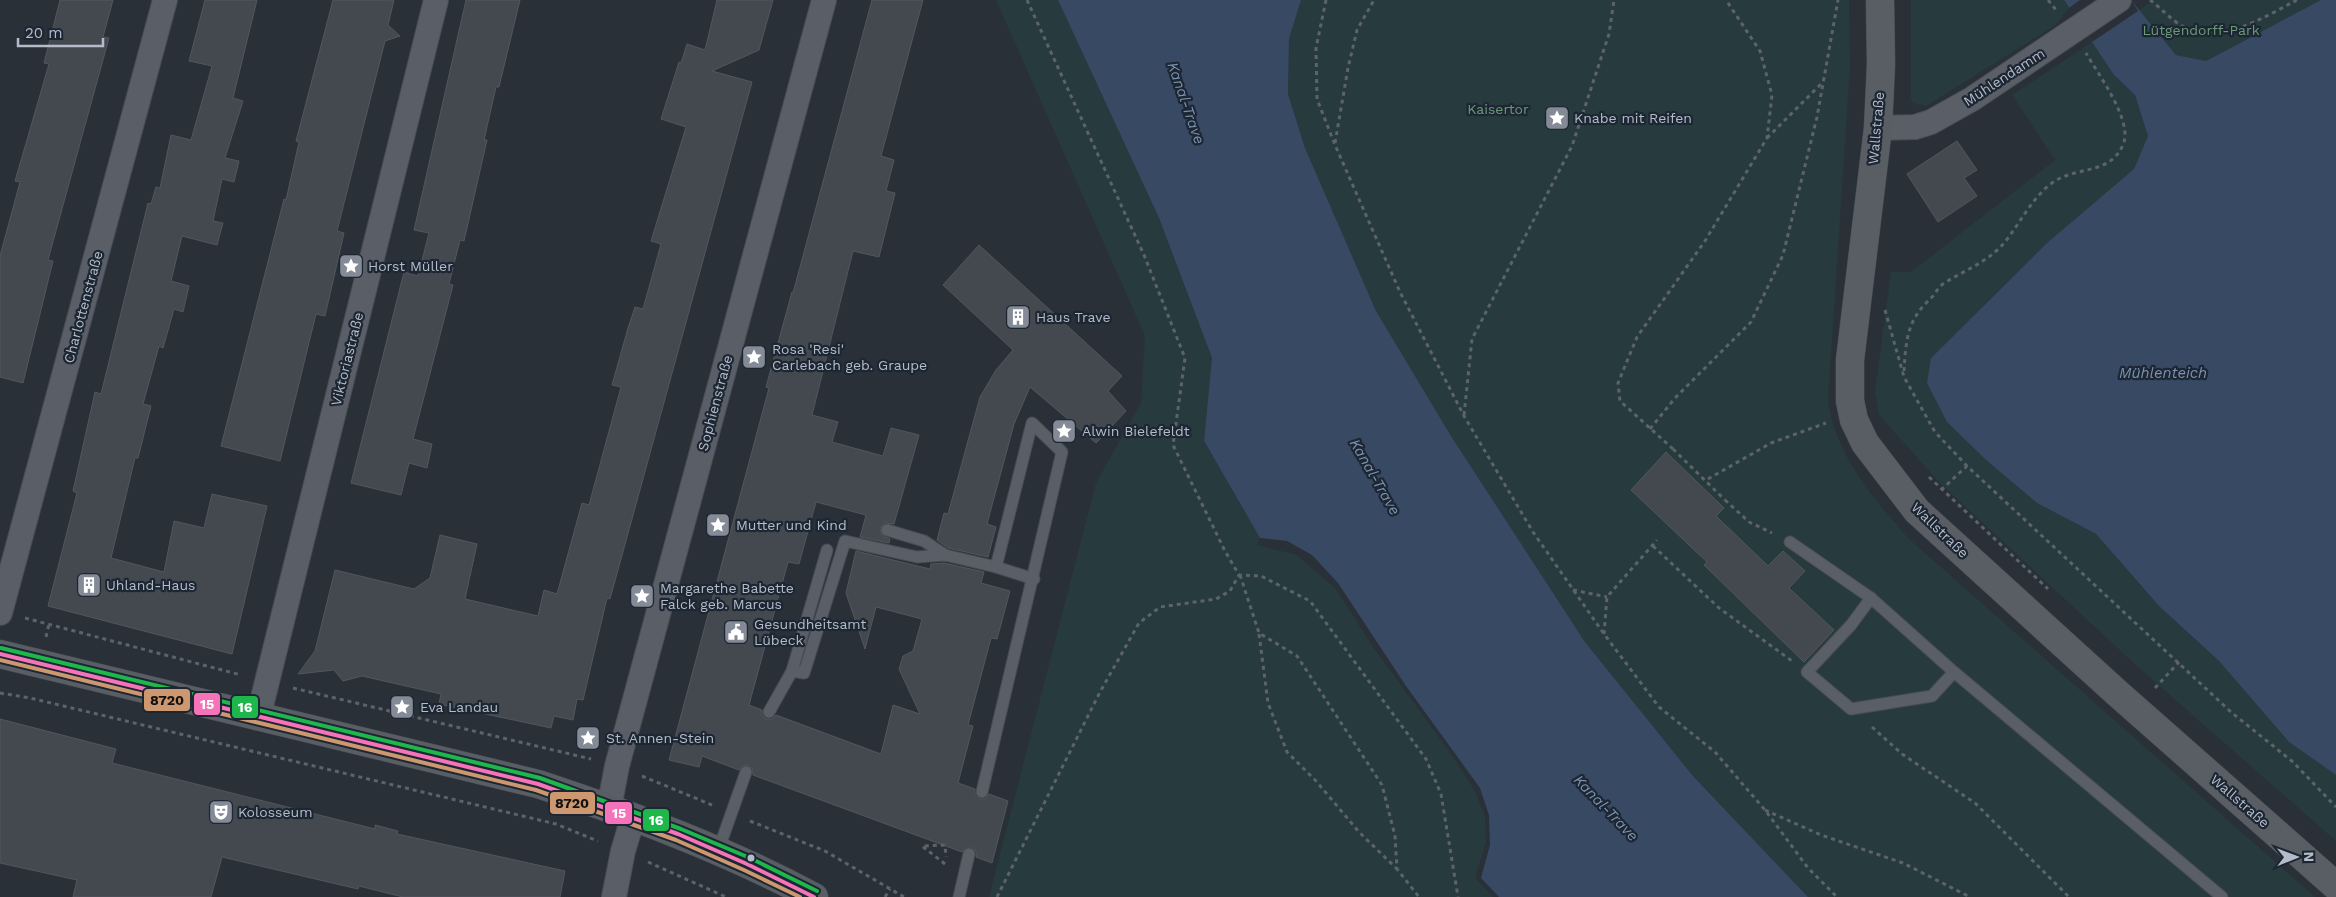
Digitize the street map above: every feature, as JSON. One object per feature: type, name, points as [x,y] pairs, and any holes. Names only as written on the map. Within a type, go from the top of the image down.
[{"type":"main road","name":"Wallstraße","points":[[1880,0],[1881,64],[1878,128],[1850,360],[1850,400],[1854,420],[1865,442],[1917,511],[2116,692],[2336,886]]},
{"type":"main road","points":[[0,654],[258,718],[538,784],[621,813],[718,851],[814,897]]},
{"type":"street","name":"Charlottenstraße","points":[[0,613],[165,0]]},
{"type":"street","name":"Viktoriastraße","points":[[258,718],[436,0]]},
{"type":"street","name":"Sophienstraße","points":[[614,897],[623,851],[618,766],[824,0]]},
{"type":"street","name":"Mühlendamm","points":[[1878,128],[1915,127],[1931,122],[1972,99],[2119,0]]},
{"type":"lane","points":[[982,792],[1034,579],[1062,452],[1032,423],[996,567]]},
{"type":"lane","points":[[887,530],[924,541],[945,555]]},
{"type":"lane","points":[[792,671],[804,673],[845,541],[916,557],[945,555],[996,567],[1034,579]]},
{"type":"lane","points":[[1790,542],[1871,598],[1954,672],[2222,897]]},
{"type":"lane","points":[[769,712],[792,671],[827,550]]},
{"type":"lane","points":[[1871,598],[1851,625],[1807,672],[1852,709],[1932,696],[1954,672]]},
{"type":"lane","points":[[718,851],[746,772]]},
{"type":"lane","points":[[959,897],[969,854]]},
{"type":"path","points":[[1027,0],[1144,255],[1185,358],[1173,445],[1225,551],[1240,575],[1259,633],[1268,703],[1287,752],[1316,781],[1359,832],[1397,869],[1419,897]]},
{"type":"path","points":[[1326,0],[1316,48],[1317,99],[1335,145],[1400,292],[1464,416],[1533,532],[1604,634],[1659,707],[1715,752],[1765,810],[1808,868],[1837,897]]},
{"type":"path","points":[[1335,145],[1348,68],[1357,30],[1374,0]]},
{"type":"path","points":[[1464,416],[1472,338],[1572,146],[1608,34],[1614,0]]},
{"type":"path","points":[[1726,0],[1760,51],[1772,95],[1767,138]]},
{"type":"path","points":[[1650,429],[1675,398],[1751,322],[1783,255],[1807,161],[1838,0]]},
{"type":"path","points":[[2150,0],[2182,26],[2200,33],[2225,32],[2259,20],[2297,0]]},
{"type":"path","points":[[1904,377],[1904,357],[1915,317],[1944,283],[1982,263],[2005,242],[2024,214],[2050,184],[2065,175],[2101,167],[2112,161],[2124,143],[2125,132],[2122,118],[2077,30]]},
{"type":"path","points":[[1790,542],[1749,522],[1725,500],[1620,401],[1618,383],[1637,337],[1706,241],[1767,138],[1823,82]]},
{"type":"path","points":[[1884,304],[1904,377],[1935,432],[1967,466],[2179,662],[2230,712],[2293,762],[2336,807]]},
{"type":"path","points":[[1708,479],[1770,443],[1827,423]]},
{"type":"path","points":[[1928,475],[1942,490],[1967,466]]},
{"type":"path","points":[[1604,634],[1606,598],[1657,540]]},
{"type":"path","points":[[1652,546],[1719,608],[1807,672]]},
{"type":"path","points":[[997,897],[1100,692],[1139,623],[1160,608],[1216,599],[1230,591],[1240,575]]},
{"type":"path","points":[[1240,575],[1261,576],[1310,601],[1426,759],[1441,794],[1458,897]]},
{"type":"path","points":[[1573,590],[1606,598]]},
{"type":"path","points":[[1259,633],[1297,656],[1382,785],[1395,836],[1397,869]]},
{"type":"path","points":[[2155,688],[2179,662]]},
{"type":"path","points":[[0,693],[30,698],[556,824],[623,851],[726,897]]},
{"type":"path","points":[[1852,709],[1902,754],[1975,803],[2070,897]]},
{"type":"path","points":[[1765,810],[1820,835],[1903,863],[1970,897]]},
{"type":"path","points":[[945,845],[922,846],[963,878]]},
{"type":"path","points":[[886,897],[890,890]]},
{"type":"green space","points":[[996,0],[1058,0],[1159,218],[1212,358],[1204,442],[1260,538],[1257,545],[1297,555],[1336,589],[1373,647],[1452,755],[1475,791],[1485,816],[1486,842],[1475,878],[1493,897],[989,897],[1096,483],[1141,403],[1145,336]]},
{"type":"green space","name":"Kaisertor","points":[[1301,0],[1849,0],[1850,66],[1828,400],[1832,420],[1847,458],[1870,492],[1909,539],[2315,897],[1808,897],[1693,776],[1585,642],[1451,436],[1376,311],[1305,148],[1288,94],[1289,39]]},
{"type":"green space","points":[[1911,0],[2064,0],[2069,8],[2056,25],[1926,106],[1913,103],[1911,98]]},
{"type":"green space","name":"Lütgendorff-Park","points":[[2153,0],[2321,0],[2206,61],[2176,55],[2138,11]]},
{"type":"green space","points":[[2092,42],[2114,75],[2135,95],[2148,136],[2134,169],[2048,242],[1931,358],[1947,422],[1986,460],[2037,503],[2096,534],[2159,606],[2219,661],[2289,742],[2336,775],[2336,841],[2138,667],[1940,483],[1879,415],[1875,392],[1891,272],[1911,272],[2055,160],[2012,95]]},
{"type":"water","name":"Kanal-Trave","points":[[1058,0],[1301,0],[1289,39],[1288,94],[1305,148],[1376,311],[1451,436],[1585,642],[1693,776],[1808,897],[1499,897],[1481,878],[1490,845],[1489,815],[1480,788],[1406,686],[1338,583],[1312,555],[1287,541],[1260,538],[1204,441],[1212,358],[1159,218]]},
{"type":"water","name":"Mühlenteich","points":[[2064,0],[2131,0],[2176,55],[2206,61],[2321,0],[2336,0],[2336,775],[2289,742],[2219,661],[2159,606],[2096,534],[2037,503],[1986,460],[1947,422],[1927,383],[1931,358],[2048,242],[2134,169],[2148,136],[2135,95],[2114,75]]},
{"type":"pier","points":[[2080,0],[2131,0],[2138,11],[2092,42],[2069,8]]},
{"type":"building","points":[[60,0],[113,0],[103,37],[109,38],[48,260],[53,261],[23,383],[0,377],[0,256],[20,182],[15,181],[49,64],[44,63]]},
{"type":"building","points":[[205,0],[257,0],[233,98],[243,101],[225,158],[239,161],[234,182],[222,179],[213,221],[223,223],[217,245],[182,236],[171,281],[189,286],[183,312],[174,309],[163,348],[159,346],[143,404],[151,406],[138,458],[135,458],[111,558],[164,572],[174,521],[204,528],[212,494],[267,506],[232,654],[48,606],[77,493],[73,491],[95,392],[101,394],[148,203],[151,204],[156,187],[160,188],[171,135],[191,140],[212,66],[189,61]]},
{"type":"building","points":[[333,0],[394,0],[388,25],[400,36],[385,41],[337,231],[344,233],[325,316],[316,314],[280,461],[221,446],[284,199],[286,200],[299,142],[296,141]]},
{"type":"building","points":[[466,0],[520,0],[499,87],[496,87],[484,140],[487,140],[464,241],[460,240],[449,284],[453,285],[413,439],[432,444],[427,468],[409,463],[401,495],[351,483],[404,272],[418,276],[429,233],[414,230]]},
{"type":"building","points":[[717,0],[773,0],[759,50],[712,71],[752,82],[610,599],[607,598],[583,700],[577,699],[573,720],[554,716],[551,728],[439,704],[441,694],[362,676],[343,681],[334,670],[298,674],[315,651],[335,570],[414,589],[430,578],[440,535],[477,544],[465,599],[538,616],[544,590],[557,594],[582,503],[589,505],[621,387],[612,385],[628,328],[635,307],[643,309],[661,244],[651,241],[686,127],[661,119],[679,62],[681,63],[687,44],[705,50]]},
{"type":"building","points":[[872,0],[923,0],[881,156],[894,160],[886,191],[895,193],[879,257],[853,251],[812,415],[838,422],[832,442],[883,456],[891,428],[919,435],[894,524],[885,523],[880,528],[882,535],[890,539],[889,543],[860,537],[866,515],[816,502],[799,564],[788,562],[749,705],[762,710],[762,715],[766,719],[772,719],[776,715],[881,754],[893,705],[920,714],[899,669],[903,656],[913,651],[922,619],[876,607],[865,649],[846,593],[856,551],[930,569],[931,564],[944,563],[984,572],[981,583],[1010,591],[997,639],[991,638],[968,725],[973,726],[958,783],[975,789],[975,795],[980,799],[985,799],[989,794],[1008,801],[992,863],[976,857],[976,851],[971,847],[966,847],[962,852],[753,775],[752,768],[748,765],[742,766],[739,770],[702,756],[699,767],[669,760],[769,388],[766,387]]},
{"type":"building","points":[[1957,141],[1977,170],[1964,178],[1977,196],[1938,222],[1907,174]]},
{"type":"building","points":[[979,245],[1122,376],[1108,391],[1126,411],[1096,443],[1030,387],[1014,424],[987,524],[996,527],[988,557],[948,548],[937,540],[944,513],[948,514],[980,397],[996,370],[1013,350],[943,285]]},
{"type":"building","points":[[1666,452],[1724,508],[1716,516],[1768,566],[1783,551],[1805,571],[1789,588],[1834,630],[1804,662],[1704,565],[1707,562],[1631,490]]},
{"type":"building","points":[[0,719],[116,749],[112,763],[375,829],[375,825],[398,831],[397,834],[565,871],[560,897],[403,897],[359,886],[358,889],[222,857],[211,897],[73,897],[77,880],[0,863]]},
{"type":"transit line","name":"16","points":[[1,648],[540,778],[681,829],[750,858],[817,891]]},
{"type":"transit line","name":"15","points":[[0,654],[538,784],[678,834],[747,864],[814,897]]},
{"type":"transit line","name":"8720","points":[[0,660],[536,790],[676,840],[800,897]]},
{"type":"place","name":"Knabe mit Reifen","points":[[1557,118]]},
{"type":"place","name":"Horst Müller","points":[[351,266]]},
{"type":"place","name":"Haus Trave","points":[[1018,317]]},
{"type":"place","name":"Rosa 'Resi' Carlebach geb. Graupe","points":[[754,357]]},
{"type":"place","name":"Alwin Bielefeldt","points":[[1064,431]]},
{"type":"place","name":"Mutter und Kind","points":[[718,525]]},
{"type":"place","name":"Uhland-Haus","points":[[89,585]]},
{"type":"place","name":"Margarethe Babette Falck geb. Marcus","points":[[642,596]]},
{"type":"place","name":"Gesundheitsamt Lübeck","points":[[736,632]]},
{"type":"place","name":"Eva Landau","points":[[402,707]]},
{"type":"place","name":"St. Annen-Stein","points":[[588,738]]},
{"type":"place","name":"Kolosseum","points":[[221,812]]}]
